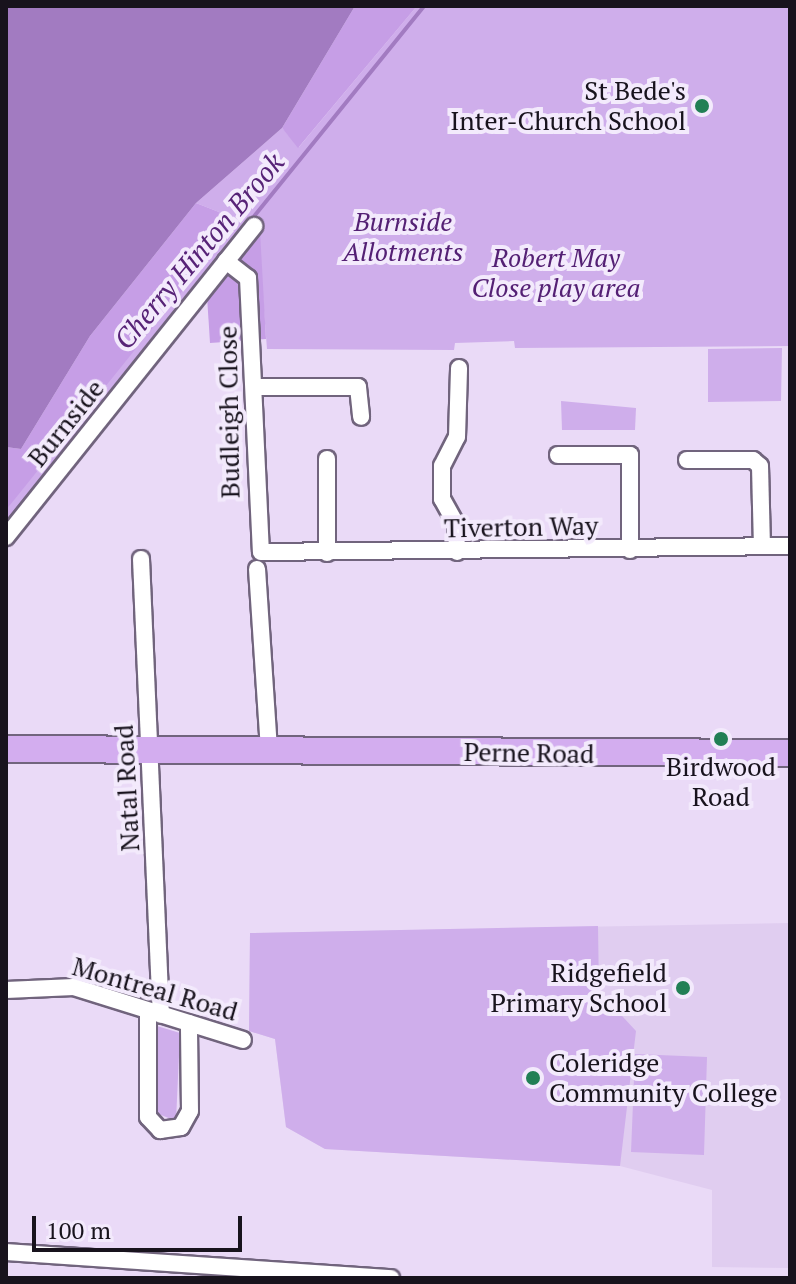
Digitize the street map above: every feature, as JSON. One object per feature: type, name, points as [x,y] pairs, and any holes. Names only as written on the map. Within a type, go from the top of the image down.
[{"type":"main road","name":"Perne Road","points":[[6,749],[150,746],[790,753]]},
{"type":"street","name":"Burnside","points":[[6,537],[254,226]]},
{"type":"street","name":"Budleigh Close","points":[[226,261],[248,278],[255,387],[257,545]]},
{"type":"street","points":[[457,552],[456,524],[442,499],[442,466],[457,437],[459,368]]},
{"type":"street","points":[[255,387],[358,387],[361,417]]},
{"type":"street","points":[[558,455],[630,455],[630,550]]},
{"type":"street","points":[[327,459],[327,553]]},
{"type":"street","points":[[687,460],[753,460],[760,466],[762,546]]},
{"type":"street","name":"Tiverton Way","points":[[257,545],[266,554],[790,546]]},
{"type":"street","name":"Natal Road","points":[[141,559],[150,746],[154,1013],[148,1117],[160,1130],[181,1127],[190,1111],[189,1023]]},
{"type":"street","points":[[257,569],[269,748]]},
{"type":"street","name":"Montreal Road","points":[[6,990],[58,985],[243,1040]]},
{"type":"street","points":[[6,1252],[269,1275],[391,1278]]},
{"type":"shaded area","points":[[6,6],[355,6],[282,128],[196,203],[90,336],[21,449],[6,447]]},
{"type":"shaded area","points":[[355,6],[417,6],[298,148],[282,128]]},
{"type":"shaded area","points":[[196,203],[219,212],[212,254],[6,510],[6,447],[21,449],[90,336]]},
{"type":"shaded area","points":[[260,231],[266,339],[210,343],[207,296]]},
{"type":"shaded area","name":"Coleridge Community College","points":[[790,923],[790,1268],[712,1267],[712,1190],[620,1166],[325,1149],[286,1127],[275,1039],[249,1031],[250,933]]},
{"type":"green space","name":"Burnside Allotments","points":[[417,6],[790,6],[790,346],[515,348],[514,341],[455,343],[454,350],[267,349],[257,219],[6,530],[6,510],[219,212],[196,203],[282,128],[299,147]]},
{"type":"green space","points":[[782,348],[781,401],[708,402],[708,349]]},
{"type":"green space","points":[[561,401],[636,408],[635,430],[562,430]]},
{"type":"green space","name":"Coleridge Community College","points":[[598,926],[599,991],[636,1031],[620,1166],[325,1149],[286,1127],[275,1039],[249,1031],[250,933]]},
{"type":"green space","points":[[157,1026],[180,1033],[176,1121],[156,1113]]},
{"type":"green space","points":[[635,1054],[707,1057],[704,1155],[631,1152]]},
{"type":"waterway","name":"Cherry Hinton Brook","points":[[6,523],[424,6]]},
{"type":"place","name":"St Bede's Inter-Church School","points":[[702,106]]},
{"type":"place","name":"Birdwood Road","points":[[721,739]]},
{"type":"place","name":"Ridgefield Primary School","points":[[683,988]]},
{"type":"place","name":"Coleridge Community College","points":[[533,1078]]},
{"type":"park label","name":"Robert May Close play area","points":[[556,273]]}]
